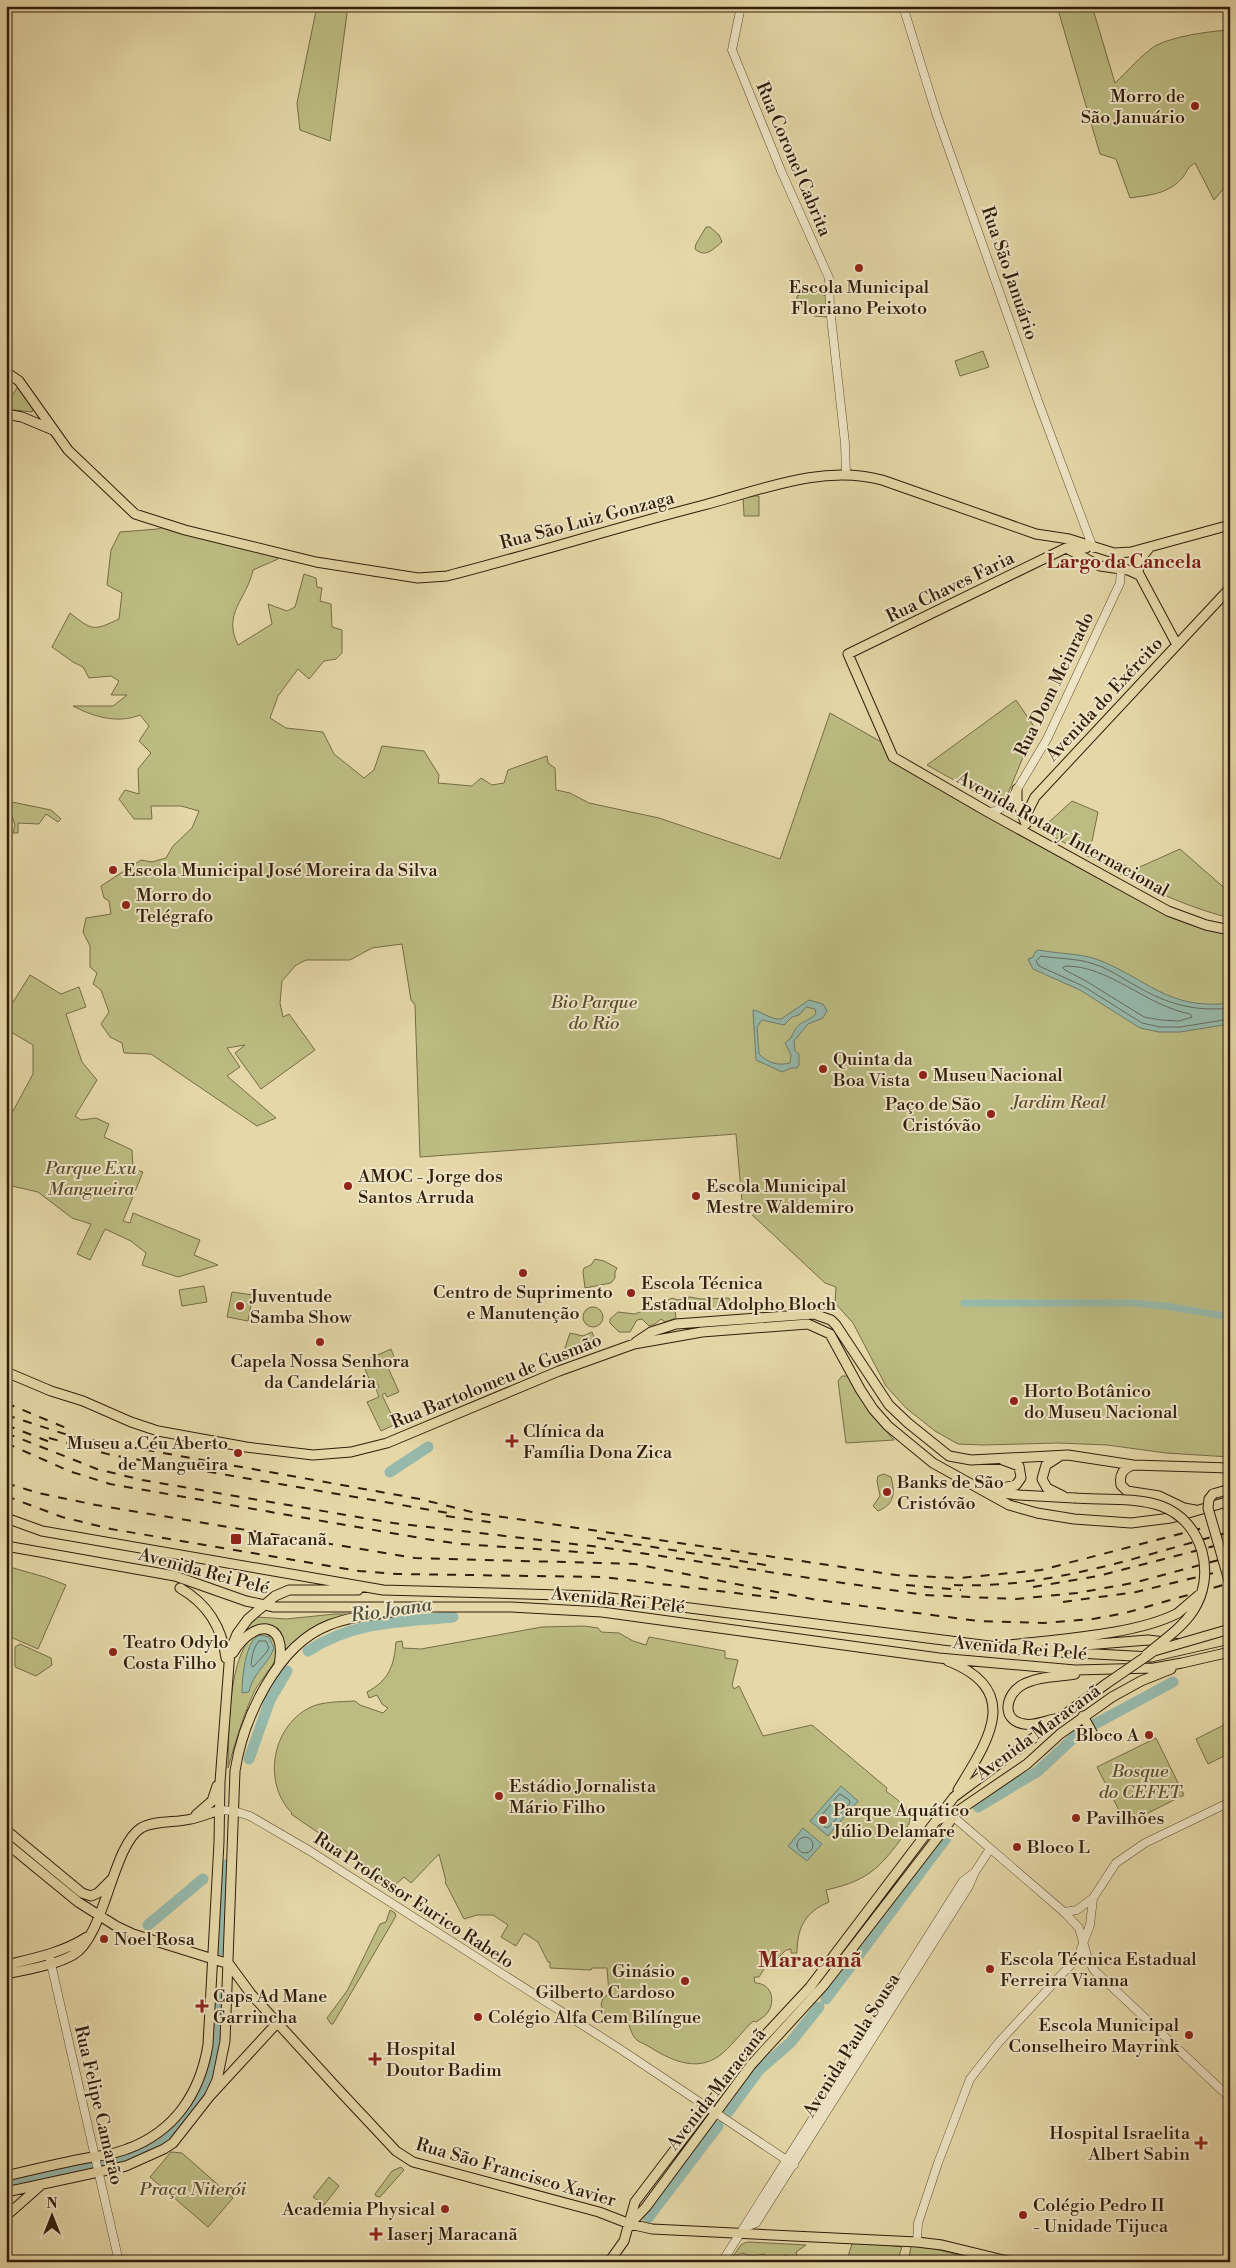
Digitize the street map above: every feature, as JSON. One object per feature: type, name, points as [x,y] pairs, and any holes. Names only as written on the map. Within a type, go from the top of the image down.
[{"type":"main road","name":"Rua São Luiz Gonzaga","points":[[6,372],[18,381],[35,401],[68,450],[117,499],[135,514],[150,521],[316,562],[418,578],[447,576],[463,572],[778,485],[824,475],[864,475],[1045,537],[1069,539],[1114,553],[1131,552],[1230,525]]},
{"type":"main road","points":[[22,417],[33,412],[35,401]]},
{"type":"main road","points":[[6,414],[22,417],[53,430]]},
{"type":"main road","points":[[1045,537],[1090,562],[1109,568],[1134,572],[1139,575]]},
{"type":"main road","points":[[1150,547],[1140,558],[1139,575],[1177,645]]},
{"type":"main road","points":[[1066,548],[1093,548]]},
{"type":"main road","name":"Rua Chaves Faria","points":[[890,751],[888,741],[848,654],[1066,548]]},
{"type":"main road","name":"Avenida do Exército","points":[[1026,824],[1027,813],[1035,797],[1230,588]]},
{"type":"main road","name":"Avenida Rotary Internacional","points":[[890,751],[893,757],[909,767],[1168,911],[1206,925],[1230,930]]},
{"type":"main road","points":[[1017,789],[1017,801],[1026,824],[1039,839]]},
{"type":"main road","name":"Rua Bartolomeu de Gusmão","points":[[634,1344],[650,1332],[676,1324],[814,1314],[831,1320],[840,1330],[884,1398],[899,1415],[949,1456],[971,1460],[1062,1455],[1133,1465],[1230,1468]]},
{"type":"main road","points":[[747,1328],[757,1318]]},
{"type":"main road","name":"Rua Bartolomeu de Gusmão","points":[[6,1372],[51,1391],[83,1401],[131,1422],[184,1437],[300,1455],[338,1454],[371,1448],[400,1438],[560,1371],[634,1344],[676,1336],[747,1328],[808,1324],[824,1329],[830,1334],[873,1409],[888,1426],[934,1463],[980,1490],[1023,1510],[1093,1522],[1152,1521],[1230,1501]]},
{"type":"main road","points":[[888,1426],[899,1415]]},
{"type":"main road","points":[[1062,1455],[1046,1465],[1042,1478],[1047,1488],[1071,1498]]},
{"type":"main road","points":[[980,1490],[1008,1488],[1020,1481],[1021,1473],[1019,1466],[1012,1462],[998,1459]]},
{"type":"main road","points":[[1133,1465],[1123,1470],[1121,1476],[1121,1484],[1127,1491],[1159,1496],[1184,1508],[1197,1510]]},
{"type":"main road","points":[[1230,1488],[1213,1494],[1208,1505],[1230,1584]]},
{"type":"main road","points":[[980,1490],[1019,1496],[1148,1503],[1163,1506],[1180,1517],[1196,1535],[1204,1557],[1205,1572],[1201,1593],[1190,1616],[1146,1655]]},
{"type":"main road","name":"Avenida Rei Pelé","points":[[6,1518],[42,1531],[383,1590],[595,1596],[1022,1650],[1151,1657],[1230,1639]]},
{"type":"main road","name":"Avenida Rei Pelé","points":[[6,1546],[175,1576],[263,1605],[520,1608],[602,1612],[939,1658],[1048,1668],[1093,1670],[1140,1669],[1182,1664],[1230,1652]]},
{"type":"main road","points":[[180,1588],[201,1602],[212,1616],[221,1635],[227,1669]]},
{"type":"main road","points":[[6,2176],[126,2150],[148,2139],[174,2118],[193,2094],[205,2062],[208,2046],[220,1782],[227,1669],[230,1651],[237,1634],[248,1619],[280,1592],[289,1590],[383,1590]]},
{"type":"main road","points":[[999,1646],[1118,1630],[1159,1621],[1178,1612],[1201,1593]]},
{"type":"main road","points":[[520,1608],[534,1594]]},
{"type":"main road","points":[[209,2098],[217,2080],[224,2048],[229,1964],[235,1771],[239,1750],[264,1688],[279,1665],[296,1645],[327,1625],[358,1617],[420,1608]]},
{"type":"main road","points":[[227,1669],[232,1655],[242,1641],[250,1632],[262,1628],[278,1636],[282,1648],[279,1665]]},
{"type":"main road","points":[[1146,1655],[1172,1645],[1230,1629]]},
{"type":"main road","points":[[1022,1650],[1156,1640],[1196,1647]]},
{"type":"main road","name":"Avenida Maracanã","points":[[609,2262],[624,2241],[635,2203],[744,2057],[810,1987],[954,1797],[1146,1655]]},
{"type":"main road","points":[[939,1658],[964,1668],[978,1678],[989,1694],[993,1710],[992,1727],[986,1742],[954,1797]]},
{"type":"main road","name":"Avenida Maracanã","points":[[630,2224],[646,2208],[751,2065],[824,1985],[952,1817],[964,1805],[1028,1764],[1060,1734],[1089,1727],[1130,1686],[1182,1664]]},
{"type":"main road","points":[[1058,1719],[1032,1725],[1023,1724],[1013,1719],[1009,1714],[1008,1702],[1015,1690],[1035,1680],[1093,1670]]},
{"type":"main road","points":[[192,1819],[212,1801],[220,1782]]},
{"type":"main road","points":[[6,1965],[73,1955],[81,1949],[98,1916],[126,1847],[141,1828],[192,1819],[220,1810]]},
{"type":"main road","points":[[6,1830],[82,1893],[91,1896],[98,1893],[115,1876]]},
{"type":"main road","points":[[6,1843],[98,1916],[133,1934],[229,1964]]},
{"type":"main road","points":[[6,1974],[50,1959]]},
{"type":"main road","name":"Rua São Francisco Xavier","points":[[229,1964],[277,2023],[396,2151],[413,2162],[599,2212],[630,2224],[652,2229],[743,2230],[918,2242],[942,2245],[1012,2262]]},
{"type":"main road","points":[[6,2192],[141,2161],[174,2143],[209,2098],[277,2023]]},
{"type":"main road","points":[[6,2216],[42,2184]]},
{"type":"street","name":"Rua Coronel Cabrita","points":[[741,6],[732,50],[782,173],[829,278],[845,443],[846,474]]},
{"type":"street","name":"Rua São Januário","points":[[903,6],[937,116],[1038,401],[1093,548]]},
{"type":"street","points":[[1114,553],[1121,569]]},
{"type":"street","name":"Rua Dom Meinrado","points":[[988,812],[1003,808],[1009,803],[1047,739],[1120,583],[1121,569]]},
{"type":"street","points":[[1064,1912],[1078,1910],[1093,1898],[1116,1863],[1127,1854],[1145,1843],[1230,1802]]},
{"type":"street","name":"Rua Professor Eurico Rabelo","points":[[220,1810],[234,1811],[258,1820],[310,1851],[708,2107],[794,2166]]},
{"type":"street","points":[[936,1821],[952,1817],[1064,1912],[1079,1928],[1088,1958],[1094,1970],[1230,2098]]},
{"type":"street","name":"Avenida Paula Sousa","points":[[768,2197],[794,2166],[899,1990],[935,1932],[969,1886],[975,1872],[990,1849]]},
{"type":"street","points":[[918,2242],[921,2214],[970,2079],[999,2042],[1067,1970],[1081,1952],[1090,1925],[1093,1898]]},
{"type":"street","name":"Rua Felipe Camarão","points":[[50,1959],[119,2262]]},
{"type":"street","name":"Avenida Paula Sousa","points":[[722,2262],[743,2230],[756,2223],[786,2161],[899,1990]]},
{"type":"green space","points":[[317,6],[348,6],[330,141],[300,130],[297,103]]},
{"type":"green space","points":[[1057,6],[1092,6],[1115,83],[1144,54],[1163,42],[1192,35],[1230,30],[1230,181],[1214,200],[1195,163],[1178,183],[1172,187],[1159,193],[1130,198],[1116,159],[1100,154]]},
{"type":"green space","points":[[706,227],[710,227],[719,235],[722,242],[709,252],[702,253],[695,249]]},
{"type":"green space","points":[[823,284],[827,288],[822,294],[827,297],[828,314],[826,317],[814,316],[797,304],[797,296]]},
{"type":"green space","points":[[983,351],[989,367],[960,376],[955,361]]},
{"type":"green space","points":[[19,385],[33,407],[32,412],[6,409],[6,405]]},
{"type":"green space","points":[[743,496],[759,496],[759,516],[744,516]]},
{"type":"green space","name":"Quinta da Boa Vista","points":[[171,524],[276,553],[278,559],[253,570],[237,606],[233,624],[238,645],[272,624],[268,604],[287,611],[295,607],[304,574],[316,578],[317,587],[322,588],[320,601],[331,604],[332,627],[342,630],[342,653],[336,659],[324,661],[309,679],[298,669],[278,696],[270,718],[286,728],[323,732],[334,754],[364,778],[374,770],[382,746],[424,751],[439,775],[438,783],[472,786],[481,778],[492,785],[504,783],[508,770],[547,756],[548,763],[555,768],[556,790],[570,793],[589,803],[659,818],[780,859],[830,713],[885,744],[889,755],[1017,833],[1170,917],[1191,925],[1230,933],[1230,1457],[1166,1453],[1107,1445],[1058,1443],[958,1444],[935,1431],[906,1408],[886,1386],[853,1323],[835,1303],[836,1287],[825,1283],[748,1211],[742,1202],[736,1134],[420,1157],[415,1005],[411,1000],[402,944],[372,948],[350,960],[306,960],[296,965],[282,981],[280,1003],[283,1017],[289,1014],[315,1050],[261,1089],[235,1053],[245,1045],[227,1048],[240,1067],[227,1076],[276,1118],[257,1126],[151,1054],[124,1053],[122,1043],[110,1037],[101,1024],[109,1012],[101,990],[93,984],[97,973],[90,967],[90,946],[83,932],[86,918],[111,914],[109,901],[104,898],[101,886],[141,860],[152,862],[166,858],[173,846],[192,828],[199,811],[181,806],[151,806],[152,819],[134,819],[119,799],[125,790],[139,794],[138,769],[151,753],[139,741],[149,726],[140,715],[123,719],[106,718],[73,706],[113,706],[127,695],[111,695],[119,681],[111,676],[89,678],[83,667],[52,647],[70,613],[93,627],[104,626],[119,619],[122,593],[107,585],[111,550],[120,532],[158,529]]},
{"type":"green space","points":[[1016,700],[1035,728],[1003,802],[991,801],[927,765]]},
{"type":"green space","points":[[7,801],[51,810],[61,819],[58,822],[46,814],[39,824],[18,823],[18,833],[13,833],[15,825]]},
{"type":"green space","points":[[1072,801],[1098,812],[1091,846],[1133,870],[1180,849],[1230,893],[1230,918],[1205,911],[1157,892],[1111,869],[1044,831],[1048,823]]},
{"type":"green space","name":"Parque Exu Mangueira","points":[[30,975],[61,994],[79,987],[86,1007],[66,1014],[82,1062],[97,1080],[75,1116],[81,1120],[96,1118],[109,1124],[104,1137],[132,1150],[133,1169],[143,1172],[123,1221],[130,1223],[133,1213],[200,1240],[194,1255],[218,1265],[178,1277],[142,1265],[146,1253],[131,1241],[105,1229],[90,1260],[77,1254],[91,1224],[72,1218],[38,1192],[12,1186],[6,1179],[6,1124],[33,1074],[33,1045],[6,1029],[6,1009],[10,1007]]},
{"type":"green space","points":[[595,1259],[604,1261],[617,1268],[615,1278],[611,1283],[585,1288],[584,1268],[591,1265]]},
{"type":"green space","points":[[204,1286],[207,1302],[182,1306],[179,1290]]},
{"type":"green space","name":"Juventude Samba Show","points":[[232,1292],[253,1295],[248,1321],[227,1317]]},
{"type":"green space","points":[[690,1297],[701,1299],[729,1298],[730,1301],[726,1310],[722,1311],[692,1306],[681,1307],[675,1310],[676,1318],[665,1322],[661,1319],[649,1326],[642,1319],[637,1320],[630,1332],[619,1332],[610,1323],[610,1319],[618,1312],[635,1314],[653,1307],[661,1310],[665,1308],[668,1300],[672,1298],[678,1300]]},
{"type":"green space","points":[[593,1307],[600,1310],[603,1317],[600,1324],[593,1327],[586,1324],[583,1317],[586,1310]]},
{"type":"green space","points":[[592,1332],[595,1340],[602,1345],[571,1358],[565,1348],[570,1333],[583,1336]]},
{"type":"green space","points":[[391,1349],[394,1357],[385,1361],[399,1392],[387,1397],[385,1393],[382,1395],[396,1424],[381,1431],[367,1402],[379,1397],[376,1389],[379,1387],[375,1379],[370,1381],[362,1362]]},
{"type":"green space","points":[[842,1376],[850,1376],[869,1412],[894,1440],[846,1443],[838,1381]]},
{"type":"green space","name":"Banks de São Cristóvão","points":[[884,1474],[891,1477],[893,1493],[888,1505],[878,1511],[873,1506],[880,1496],[877,1481],[878,1476]]},
{"type":"green space","points":[[6,1566],[66,1585],[38,1649],[6,1635]]},
{"type":"green space","points":[[349,1614],[312,1628],[285,1651],[281,1642],[264,1626],[259,1625],[251,1628],[237,1641],[250,1622],[257,1617],[286,1619]]},
{"type":"green space","points":[[584,1626],[598,1628],[601,1632],[619,1633],[633,1641],[646,1645],[649,1637],[725,1651],[725,1658],[738,1660],[732,1685],[734,1689],[739,1686],[763,1736],[812,1725],[887,1788],[886,1791],[904,1806],[910,1816],[907,1827],[909,1828],[875,1869],[855,1881],[826,1890],[829,1902],[814,1911],[804,1922],[797,1944],[797,1953],[791,1953],[791,1949],[786,1950],[778,1958],[771,1958],[759,1977],[754,1977],[755,1983],[765,1986],[772,1998],[768,2012],[764,2017],[751,2023],[731,2045],[710,2061],[692,2064],[673,2059],[638,2041],[623,2016],[612,2017],[605,2014],[601,2005],[603,1998],[609,1994],[607,1968],[592,1968],[591,1970],[550,1968],[550,1962],[548,1962],[538,1942],[524,1933],[516,1946],[501,1937],[508,1925],[493,1915],[477,1915],[464,1919],[445,1882],[439,1854],[411,1883],[404,1877],[395,1885],[291,1814],[277,1787],[274,1772],[275,1756],[279,1742],[296,1717],[309,1708],[332,1702],[355,1701],[360,1705],[383,1713],[388,1708],[382,1704],[377,1695],[369,1698],[367,1692],[381,1682],[389,1672],[394,1658],[396,1642],[402,1641],[403,1648],[421,1649],[542,1627]]},
{"type":"green space","points":[[264,1633],[276,1642],[276,1658],[251,1699],[228,1768],[230,1714],[236,1669],[242,1651],[252,1638]]},
{"type":"green space","points":[[20,1644],[51,1658],[52,1665],[36,1676],[15,1667],[15,1647]]},
{"type":"green space","points":[[1230,1722],[1230,1753],[1208,1764],[1196,1739]]},
{"type":"green space","name":"Bosque do CEFET","points":[[1156,1738],[1184,1795],[1126,1824],[1097,1767]]},
{"type":"green space","points":[[390,1910],[396,1916],[333,2024],[331,2024],[327,2018],[347,1991],[380,1924],[386,1922]]},
{"type":"green space","name":"Praça Niterói","points":[[171,2152],[182,2153],[233,2198],[208,2227],[150,2177]]},
{"type":"green space","points":[[401,2167],[404,2170],[380,2197],[376,2196],[375,2194],[392,2171]]},
{"type":"green space","points":[[329,2177],[339,2186],[324,2205],[313,2197]]},
{"type":"green space","points":[[856,2242],[902,2247],[898,2259],[846,2262],[852,2244]]},
{"type":"green space","points":[[744,2243],[806,2245],[796,2252],[798,2259],[792,2261],[786,2255],[783,2256],[785,2262],[768,2262],[765,2254],[751,2256],[742,2253],[738,2255],[735,2262],[729,2262]]},
{"type":"green space","points":[[911,2246],[935,2249],[985,2262],[905,2262],[909,2258]]},
{"type":"water","points":[[1036,951],[1096,959],[1174,998],[1209,1004],[1230,1003],[1230,1024],[1180,1032],[1159,1032],[1140,1028],[1080,990],[1033,969],[1028,959],[1032,958]]},
{"type":"water","points":[[809,1000],[823,1004],[827,1011],[823,1018],[808,1024],[794,1041],[795,1051],[799,1054],[799,1065],[797,1068],[791,1068],[782,1072],[756,1060],[753,1010],[781,1019]],"holes":[[[806,1007],[815,1009],[816,1014],[799,1025],[791,1038],[785,1043],[791,1055],[790,1063],[773,1063],[759,1054],[757,1027],[762,1020],[784,1025],[792,1017],[799,1015]]]},
{"type":"water","points":[[260,1635],[269,1637],[274,1648],[254,1679],[249,1692],[242,1693],[245,1661],[251,1644]]},
{"type":"water","points":[[841,1786],[858,1801],[828,1836],[810,1821]]},
{"type":"water","points":[[803,1828],[822,1844],[807,1861],[788,1846]]},
{"type":"waterway","points":[[964,1303],[1134,1303],[1165,1306],[1230,1317]]},
{"type":"waterway","points":[[390,1472],[428,1447]]},
{"type":"waterway","name":"Rio Joana","points":[[308,1651],[325,1641],[360,1628],[396,1622],[453,1617]]},
{"type":"waterway","name":"Rio Joana","points":[[249,1759],[270,1700],[287,1671]]},
{"type":"waterway","points":[[978,1807],[1038,1771],[1080,1732],[1173,1682]]},
{"type":"waterway","points":[[826,1999],[946,1838]]},
{"type":"waterway","name":"Rio Joana","points":[[221,1950],[226,1865]]},
{"type":"waterway","points":[[148,1925],[203,1879]]},
{"type":"waterway","name":"Rio Joana","points":[[105,2163],[159,2141],[177,2128],[190,2113],[200,2096],[212,2059],[219,1998]]},
{"type":"waterway","points":[[728,2112],[760,2069],[790,2043],[819,2007]]},
{"type":"waterway","points":[[648,2218],[718,2126]]},
{"type":"waterway","name":"Rio Joana","points":[[6,2184],[90,2166]]},
{"type":"railway","points":[[6,1403],[71,1430]]},
{"type":"railway","points":[[6,1415],[74,1437],[420,1499],[476,1513],[896,1575],[959,1578],[1041,1570],[1230,1521]]},
{"type":"railway","points":[[6,1425],[55,1444]]},
{"type":"railway","points":[[6,1433],[97,1469],[142,1480],[393,1523],[600,1547],[925,1595],[1016,1599],[1077,1593],[1133,1583],[1230,1557]]},
{"type":"railway","points":[[49,1438],[111,1455],[454,1514]]},
{"type":"railway","points":[[6,1443],[69,1471],[110,1484],[461,1544],[594,1553]]},
{"type":"railway","points":[[6,1483],[38,1493],[96,1505],[415,1558],[635,1564],[817,1600],[978,1621],[1043,1623],[1093,1619],[1125,1613],[1230,1583]]},
{"type":"railway","points":[[6,1496],[62,1517],[111,1529],[359,1571],[397,1574],[603,1577],[777,1598]]},
{"type":"railway","points":[[446,1516],[495,1523]]},
{"type":"railway","points":[[954,1585],[989,1585],[1059,1576],[1094,1569],[1230,1532]]},
{"type":"railway","points":[[597,1538],[772,1566]]},
{"type":"railway","points":[[1033,1587],[1098,1576],[1230,1542]]},
{"type":"railway","points":[[1063,1602],[1136,1592],[1230,1569]]},
{"type":"railway","points":[[906,1585],[961,1590]]},
{"type":"place","name":"Morro de São Januário","points":[[1195,106]]},
{"type":"place","name":"Escola Municipal Floriano Peixoto","points":[[859,268]]},
{"type":"place","name":"Escola Municipal José Moreira da Silva","points":[[113,870]]},
{"type":"place","name":"Morro do Telégrafo","points":[[126,905]]},
{"type":"place","name":"Quinta da Boa Vista","points":[[823,1069]]},
{"type":"place","name":"Museu Nacional","points":[[923,1075]]},
{"type":"place","name":"Paço de São Cristóvão","points":[[991,1114]]},
{"type":"place","name":"AMOC - Jorge dos Santos Arruda","points":[[348,1186]]},
{"type":"place","name":"Escola Municipal Mestre Waldemiro","points":[[696,1196]]},
{"type":"place","name":"Centro de Suprimento e Manutenção","points":[[523,1273]]},
{"type":"place","name":"Escola Técnica Estadual Adolpho Bloch","points":[[631,1293]]},
{"type":"place","name":"Juventude Samba Show","points":[[240,1306]]},
{"type":"place","name":"Capela Nossa Senhora da Candelária","points":[[320,1342]]},
{"type":"place","name":"Horto Botânico do Museu Nacional","points":[[1014,1401]]},
{"type":"place","name":"Clínica da Família Dona Zica","points":[[512,1441]]},
{"type":"place","name":"Museu a Céu Aberto de Mangueira","points":[[238,1453]]},
{"type":"place","name":"Banks de São Cristóvão","points":[[887,1492]]},
{"type":"place","name":"Maracanã","points":[[236,1539]]},
{"type":"place","name":"Teatro Odylo Costa Filho","points":[[113,1652]]},
{"type":"place","name":"Bloco A","points":[[1149,1735]]},
{"type":"place","name":"Estádio Jornalista Mário Filho","points":[[499,1796]]},
{"type":"place","name":"Pavilhões","points":[[1076,1818]]},
{"type":"place","name":"Parque Aquático Júlio Delamare","points":[[823,1820]]},
{"type":"place","name":"Bloco L","points":[[1017,1847]]},
{"type":"place","name":"Noel Rosa","points":[[104,1939]]},
{"type":"place","name":"Escola Técnica Estadual Ferreira Vianna","points":[[990,1969]]},
{"type":"place","name":"Ginásio Gilberto Cardoso","points":[[685,1981]]},
{"type":"place","name":"Caps Ad Mane Garrincha","points":[[202,2006]]},
{"type":"place","name":"Colégio Alfa Cem Bilíngue","points":[[478,2017]]},
{"type":"place","name":"Escola Municipal Conselheiro Mayrink","points":[[1189,2035]]},
{"type":"place","name":"Hospital Doutor Badim","points":[[375,2059]]},
{"type":"place","name":"Hospital Israelita Albert Sabin","points":[[1201,2143]]},
{"type":"place","name":"Academia Physical","points":[[445,2209]]},
{"type":"place","name":"Colégio Pedro II - Unidade Tijuca","points":[[1023,2215]]},
{"type":"place","name":"Iaserj Maracanã","points":[[376,2234]]},
{"type":"district","name":"Largo da Cancela","points":[[1124,561]]},
{"type":"district","name":"Maracanã","points":[[810,1959]]},
{"type":"park label","name":"Bio Parque do Rio","points":[[594,1012]]},
{"type":"park label","name":"Jardim Real","points":[[1059,1102]]}]
